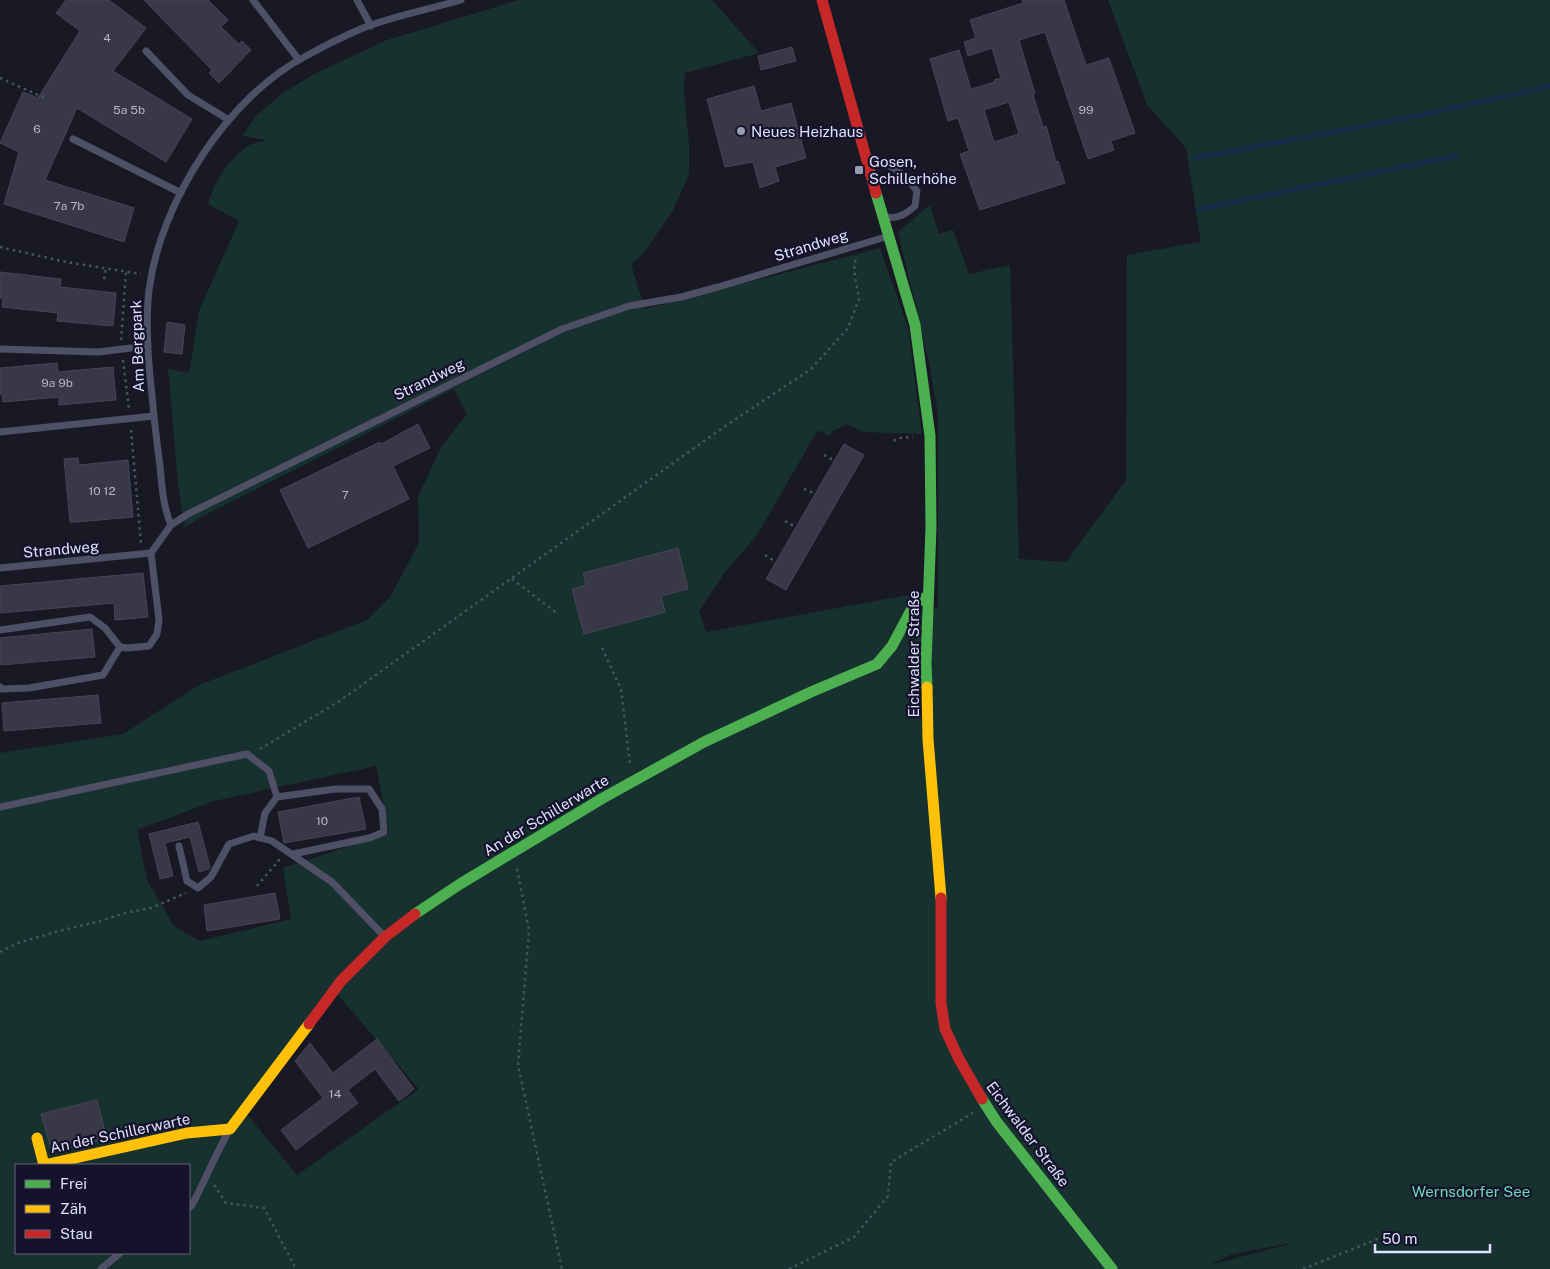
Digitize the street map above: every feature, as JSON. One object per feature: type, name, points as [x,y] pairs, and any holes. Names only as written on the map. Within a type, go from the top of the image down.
[{"type":"street","name":"Eichwalder Straße","points":[[822,0],[915,325],[930,436],[932,518],[926,664],[928,730],[941,888],[941,1003],[945,1029],[959,1060],[996,1121],[1112,1269]]},
{"type":"street","name":"An der Schillerwarte","points":[[48,1164],[187,1132],[230,1130],[341,981],[385,937],[424,908],[513,852],[704,742],[811,692],[877,664],[892,646],[915,603],[928,596]]},
{"type":"street","name":"An der Schillerwarte","points":[[37,1138],[44,1164]]},
{"type":"lane","points":[[253,0],[299,60]]},
{"type":"lane","points":[[357,0],[371,26]]},
{"type":"lane","name":"Am Bergpark","points":[[171,525],[165,510],[154,416],[147,312],[152,276],[165,226],[181,193],[200,159],[229,120],[248,99],[299,60],[371,26],[461,0]]},
{"type":"lane","points":[[146,51],[188,95],[229,120]]},
{"type":"lane","points":[[73,138],[181,193]]},
{"type":"lane","points":[[866,156],[881,161],[908,178],[917,191],[915,206],[905,215],[893,218],[883,216]]},
{"type":"lane","name":"Strandweg","points":[[0,568],[151,553],[171,525],[197,510],[562,328],[629,306],[718,287],[889,236]]},
{"type":"lane","points":[[0,349],[98,352],[148,346]]},
{"type":"lane","points":[[0,432],[154,416]]},
{"type":"lane","points":[[0,630],[90,617],[105,628],[120,647],[149,646],[157,634],[160,620],[151,553]]},
{"type":"lane","points":[[0,687],[1,689],[29,688],[103,676],[120,647]]},
{"type":"lane","points":[[0,807],[247,754],[270,771],[277,797]]},
{"type":"lane","points":[[260,838],[265,813],[277,797],[335,789],[369,789],[382,809],[384,832],[369,838],[290,852]]},
{"type":"lane","points":[[179,846],[187,882],[198,888],[211,877],[229,844],[254,836],[272,841],[332,882],[385,937]]},
{"type":"lane","name":"An der Schillerwarte","points":[[190,1207],[230,1130]]},
{"type":"lane","points":[[101,1269],[119,1254]]},
{"type":"path","points":[[0,78],[45,98]]},
{"type":"path","points":[[247,754],[264,748],[338,702],[721,429],[811,369],[848,328],[859,299],[854,270],[858,245]]},
{"type":"path","points":[[0,247],[152,276]]},
{"type":"path","points":[[104,279],[106,268]]},
{"type":"path","points":[[824,455],[835,461]]},
{"type":"path","points":[[804,489],[816,494]]},
{"type":"path","points":[[785,521],[796,527]]},
{"type":"path","points":[[766,555],[776,562]]},
{"type":"path","points":[[512,579],[558,614]]},
{"type":"path","points":[[602,648],[621,689],[632,782]]},
{"type":"path","points":[[257,886],[290,852]]},
{"type":"path","points":[[513,852],[529,930],[518,1065],[562,1269]]},
{"type":"path","points":[[0,952],[18,944],[51,934],[124,913],[151,908],[198,888]]},
{"type":"path","points":[[789,1269],[854,1237],[888,1196],[891,1162],[986,1105]]},
{"type":"path","points":[[208,1175],[226,1204],[264,1208],[296,1269]]},
{"type":"path","points":[[1303,1269],[1380,1238]]},
{"type":"green space","name":"Wernsdorfer See","points":[[519,0],[712,0],[759,53],[685,73],[684,89],[689,146],[689,174],[673,210],[644,253],[631,264],[645,309],[880,248],[908,328],[922,434],[863,432],[847,424],[833,431],[829,436],[818,430],[757,535],[723,575],[699,611],[706,632],[914,594],[916,613],[938,608],[938,414],[929,363],[898,232],[930,205],[939,234],[953,230],[969,274],[1010,265],[1019,559],[1066,562],[1126,480],[1127,255],[1201,242],[1186,148],[1147,105],[1108,0],[1550,0],[1550,1269],[0,1269],[0,753],[123,734],[199,685],[367,620],[390,597],[419,543],[418,497],[441,447],[467,414],[454,389],[199,518],[185,528],[178,484],[168,369],[189,373],[199,311],[239,221],[208,204],[222,173],[232,159],[247,146],[267,140],[242,136],[256,116],[280,95],[312,75],[387,40]],"holes":[[[376,766],[389,833],[283,868],[291,919],[200,941],[174,926],[147,880],[137,830],[214,801]],[[337,994],[419,1089],[297,1175],[246,1113]],[[1290,1244],[1210,1265],[1230,1255]]]},
{"type":"building","points":[[66,0],[109,0],[146,28],[113,71],[192,119],[166,162],[77,108],[45,180],[134,208],[124,242],[4,204],[19,152],[0,143],[23,92],[38,98],[80,31],[56,13]]},
{"type":"building","points":[[144,0],[208,0],[228,20],[221,27],[239,44],[242,41],[251,50],[219,83],[209,73],[212,70]]},
{"type":"building","points":[[1022,0],[1064,0],[1086,65],[1109,58],[1135,133],[1111,141],[1114,150],[1088,159],[1045,32],[1019,40],[1043,127],[1046,126],[1056,162],[1058,161],[1065,183],[980,210],[960,154],[969,151],[958,118],[948,121],[930,59],[959,50],[971,89],[995,82],[994,80],[1001,78],[992,48],[968,56],[964,42],[976,38],[970,20],[1023,3]],"holes":[[[1009,102],[1019,134],[994,142],[984,110]]]},
{"type":"building","points":[[792,47],[796,61],[761,70],[758,56]]},
{"type":"building","name":"Neues Heizhaus","points":[[754,86],[761,111],[791,103],[806,158],[775,167],[779,181],[760,188],[753,162],[725,167],[707,99]]},
{"type":"building","points":[[0,272],[61,279],[60,287],[116,293],[113,326],[57,321],[58,313],[2,307],[3,298],[0,298]]},
{"type":"building","points":[[167,322],[185,325],[182,354],[164,352]]},
{"type":"building","points":[[57,363],[58,372],[113,367],[116,400],[59,405],[59,397],[3,402],[2,394],[0,394],[0,368]]},
{"type":"building","points":[[418,424],[430,448],[393,466],[409,499],[308,548],[280,490],[380,442],[381,444]]},
{"type":"building","points":[[844,444],[864,455],[786,590],[766,579]]},
{"type":"building","points":[[78,458],[79,465],[128,460],[133,517],[70,522],[64,459]]},
{"type":"building","points":[[678,548],[688,589],[661,596],[665,612],[584,634],[572,589],[586,585],[583,573]]},
{"type":"building","points":[[143,573],[148,617],[115,620],[114,603],[0,613],[0,586]]},
{"type":"building","points":[[92,629],[95,657],[0,665],[0,638]]},
{"type":"building","points":[[98,695],[101,723],[4,731],[2,703]]},
{"type":"building","points":[[359,797],[366,829],[284,843],[278,812]]},
{"type":"building","points":[[198,822],[209,869],[199,872],[190,837],[165,843],[173,876],[160,879],[149,834]]},
{"type":"building","points":[[275,893],[280,919],[207,931],[204,905]]},
{"type":"building","points":[[377,1039],[414,1089],[399,1101],[375,1069],[348,1090],[358,1103],[296,1150],[281,1130],[323,1098],[295,1061],[310,1043],[333,1073]]},
{"type":"building","points":[[97,1100],[107,1139],[52,1152],[41,1114]]},
{"type":"waterway","points":[[1195,158],[1422,115],[1550,86]]},
{"type":"waterway","points":[[1199,209],[1456,156]]},
{"type":"traffic: fast","points":[[876,193],[915,325],[930,436],[931,527],[926,664],[927,687]]},
{"type":"traffic: fast","points":[[415,914],[460,884],[603,798],[704,742],[811,692],[877,664],[892,646],[915,603],[928,596]]},
{"type":"traffic: fast","points":[[982,1099],[996,1121],[1112,1269]]},
{"type":"traffic: slow","points":[[927,687],[928,739],[941,898]]},
{"type":"traffic: slow","points":[[48,1164],[187,1133],[230,1129],[309,1024]]},
{"type":"traffic: slow","points":[[37,1138],[44,1164]]},
{"type":"traffic: jam","points":[[822,0],[876,193]]},
{"type":"traffic: jam","points":[[941,898],[941,1003],[945,1029],[959,1059],[982,1099]]},
{"type":"traffic: jam","points":[[309,1024],[341,981],[385,937],[415,914]]},
{"type":"place","name":"Neues Heizhaus","points":[[741,131]]},
{"type":"place","name":"Gosen, Schillerhöhe","points":[[859,170]]}]
